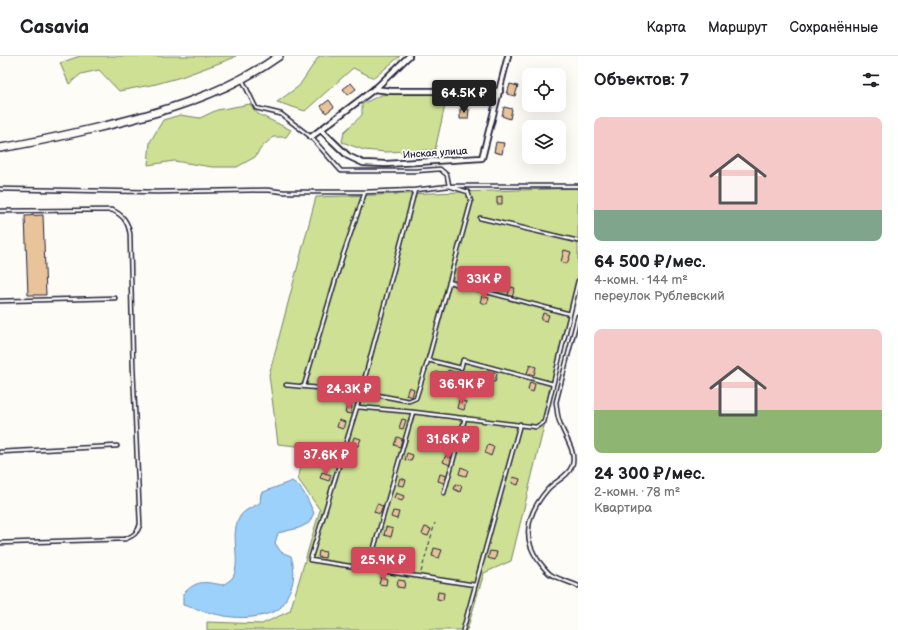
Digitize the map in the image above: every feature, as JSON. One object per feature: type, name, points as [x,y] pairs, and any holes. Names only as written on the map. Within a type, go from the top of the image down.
[{"type":"street","points":[[0,148],[30,143],[130,120],[195,100],[242,79],[262,68],[279,56]]},
{"type":"street","points":[[311,137],[374,89],[409,56]]},
{"type":"street","name":"Инская улица","points":[[321,130],[348,156],[363,163],[386,164],[482,158],[508,56]]},
{"type":"street","points":[[374,89],[391,91],[500,91]]},
{"type":"lane","points":[[242,79],[256,108],[281,114],[311,137],[341,171],[415,171],[440,169],[447,175],[449,186]]},
{"type":"lane","points":[[286,384],[361,392],[409,401],[416,398],[428,360],[471,202],[468,192],[449,186]]},
{"type":"lane","points":[[0,189],[157,192],[267,190],[284,192],[365,192],[415,190],[449,186],[578,186]]},
{"type":"lane","points":[[415,190],[357,407],[310,560],[475,585]]},
{"type":"lane","points":[[304,386],[342,258],[365,192]]},
{"type":"lane","points":[[0,211],[112,210],[119,213],[126,220],[130,234],[133,367],[140,524],[139,530],[134,535],[125,539],[0,543]]},
{"type":"lane","points":[[480,218],[578,241]]},
{"type":"lane","points":[[357,407],[413,412],[536,427],[544,422],[578,281]]},
{"type":"lane","points":[[449,282],[570,314]]},
{"type":"lane","points":[[0,301],[115,298]]},
{"type":"lane","points":[[578,316],[556,402],[560,424],[571,448],[573,457],[572,466],[565,476],[549,488],[536,505],[530,519],[527,534],[529,544],[543,566],[551,574],[578,586]]},
{"type":"lane","points":[[428,360],[460,368],[463,360],[553,384]]},
{"type":"lane","points":[[368,569],[413,412]]},
{"type":"lane","points":[[444,493],[465,418]]},
{"type":"lane","points":[[462,630],[520,424]]},
{"type":"lane","points":[[0,452],[117,446]]},
{"type":"path","points":[[419,577],[435,523]]},
{"type":"green space","points":[[80,56],[236,56],[181,77],[156,84],[119,91],[99,70],[81,74],[69,84],[60,63]]},
{"type":"green space","points":[[319,56],[400,56],[374,78],[353,68],[305,111],[277,102],[299,86]]},
{"type":"green space","points":[[412,91],[448,92],[435,150],[386,152],[364,150],[342,142],[344,132],[362,115],[362,104],[381,95]]},
{"type":"green space","points":[[250,104],[258,114],[291,130],[286,137],[273,137],[261,148],[255,157],[237,167],[212,167],[174,161],[148,165],[150,142],[163,120],[180,115],[200,118],[217,110]]},
{"type":"green space","points":[[578,188],[578,288],[511,561],[484,573],[467,630],[207,630],[207,622],[262,624],[290,611],[320,510],[298,479],[306,447],[278,444],[269,375],[316,197]]},
{"type":"water","points":[[292,481],[303,491],[314,513],[309,523],[299,528],[278,533],[275,543],[281,552],[291,556],[294,571],[292,585],[282,606],[275,611],[264,615],[243,618],[223,616],[183,605],[183,594],[193,586],[202,583],[223,585],[233,577],[236,563],[236,529],[237,522],[241,515],[260,503],[261,493]]},
{"type":"building","points":[[351,83],[356,89],[348,95],[343,89]]},
{"type":"building","points":[[510,84],[518,86],[515,96],[507,94]]},
{"type":"building","points":[[329,100],[334,107],[326,113],[321,106]]},
{"type":"building","points":[[504,107],[512,109],[510,119],[502,116]]},
{"type":"building","points":[[460,109],[469,109],[468,119],[460,119]]},
{"type":"building","points":[[496,142],[504,143],[502,154],[494,152]]},
{"type":"building","points":[[502,196],[502,204],[497,204],[497,197]]},
{"type":"building","points":[[43,215],[46,295],[28,295],[25,216]]},
{"type":"building","points":[[564,250],[571,252],[567,264],[561,262]]},
{"type":"building","points":[[510,287],[515,288],[512,297],[508,295]]},
{"type":"building","points":[[482,296],[489,298],[487,304],[480,302]]},
{"type":"building","points":[[543,313],[549,315],[547,321],[541,320]]},
{"type":"building","points":[[530,365],[536,367],[534,375],[527,373]]},
{"type":"building","points":[[448,370],[454,372],[452,380],[446,378]]},
{"type":"building","points":[[436,372],[441,374],[438,382],[433,380]]},
{"type":"building","points":[[493,372],[497,374],[495,382],[490,381]]},
{"type":"building","points":[[530,382],[535,384],[533,392],[528,390]]},
{"type":"building","points":[[409,387],[414,389],[412,397],[406,395]]},
{"type":"building","points":[[459,400],[466,402],[464,410],[457,408]]},
{"type":"building","points":[[347,405],[352,406],[351,414],[345,413]]},
{"type":"building","points":[[402,419],[406,420],[403,429],[399,428]]},
{"type":"building","points":[[339,420],[345,422],[343,429],[337,427]]},
{"type":"building","points":[[354,437],[361,439],[358,446],[352,444]]},
{"type":"building","points":[[397,437],[402,439],[400,447],[394,445]]},
{"type":"building","points":[[452,439],[458,440],[456,447],[450,445]]},
{"type":"building","points":[[488,445],[494,447],[491,456],[485,453]]},
{"type":"building","points":[[407,453],[413,455],[411,461],[405,460]]},
{"type":"building","points":[[446,455],[452,458],[450,465],[443,462]]},
{"type":"building","points":[[461,467],[468,470],[466,476],[459,474]]},
{"type":"building","points":[[322,472],[331,475],[329,481],[320,478]]},
{"type":"building","points":[[440,474],[447,476],[444,483],[438,481]]},
{"type":"building","points":[[513,477],[520,479],[518,485],[512,483]]},
{"type":"building","points":[[400,478],[406,480],[404,486],[398,485]]},
{"type":"building","points":[[456,484],[462,486],[460,492],[454,489]]},
{"type":"building","points":[[396,493],[404,496],[402,501],[394,498]]},
{"type":"building","points":[[377,504],[383,506],[380,514],[374,512]]},
{"type":"building","points":[[393,511],[399,512],[397,519],[391,517]]},
{"type":"building","points":[[386,527],[393,529],[391,537],[384,535]]},
{"type":"building","points":[[425,527],[431,529],[428,536],[422,534]]},
{"type":"building","points":[[434,548],[442,550],[439,558],[432,556]]},
{"type":"building","points":[[319,551],[326,552],[325,558],[318,557]]},
{"type":"building","points":[[490,551],[497,552],[495,560],[488,558]]},
{"type":"building","points":[[381,577],[387,579],[386,585],[379,584]]},
{"type":"building","points":[[398,580],[405,581],[404,588],[397,587]]},
{"type":"building","points":[[438,592],[444,593],[443,600],[437,599]]}]
